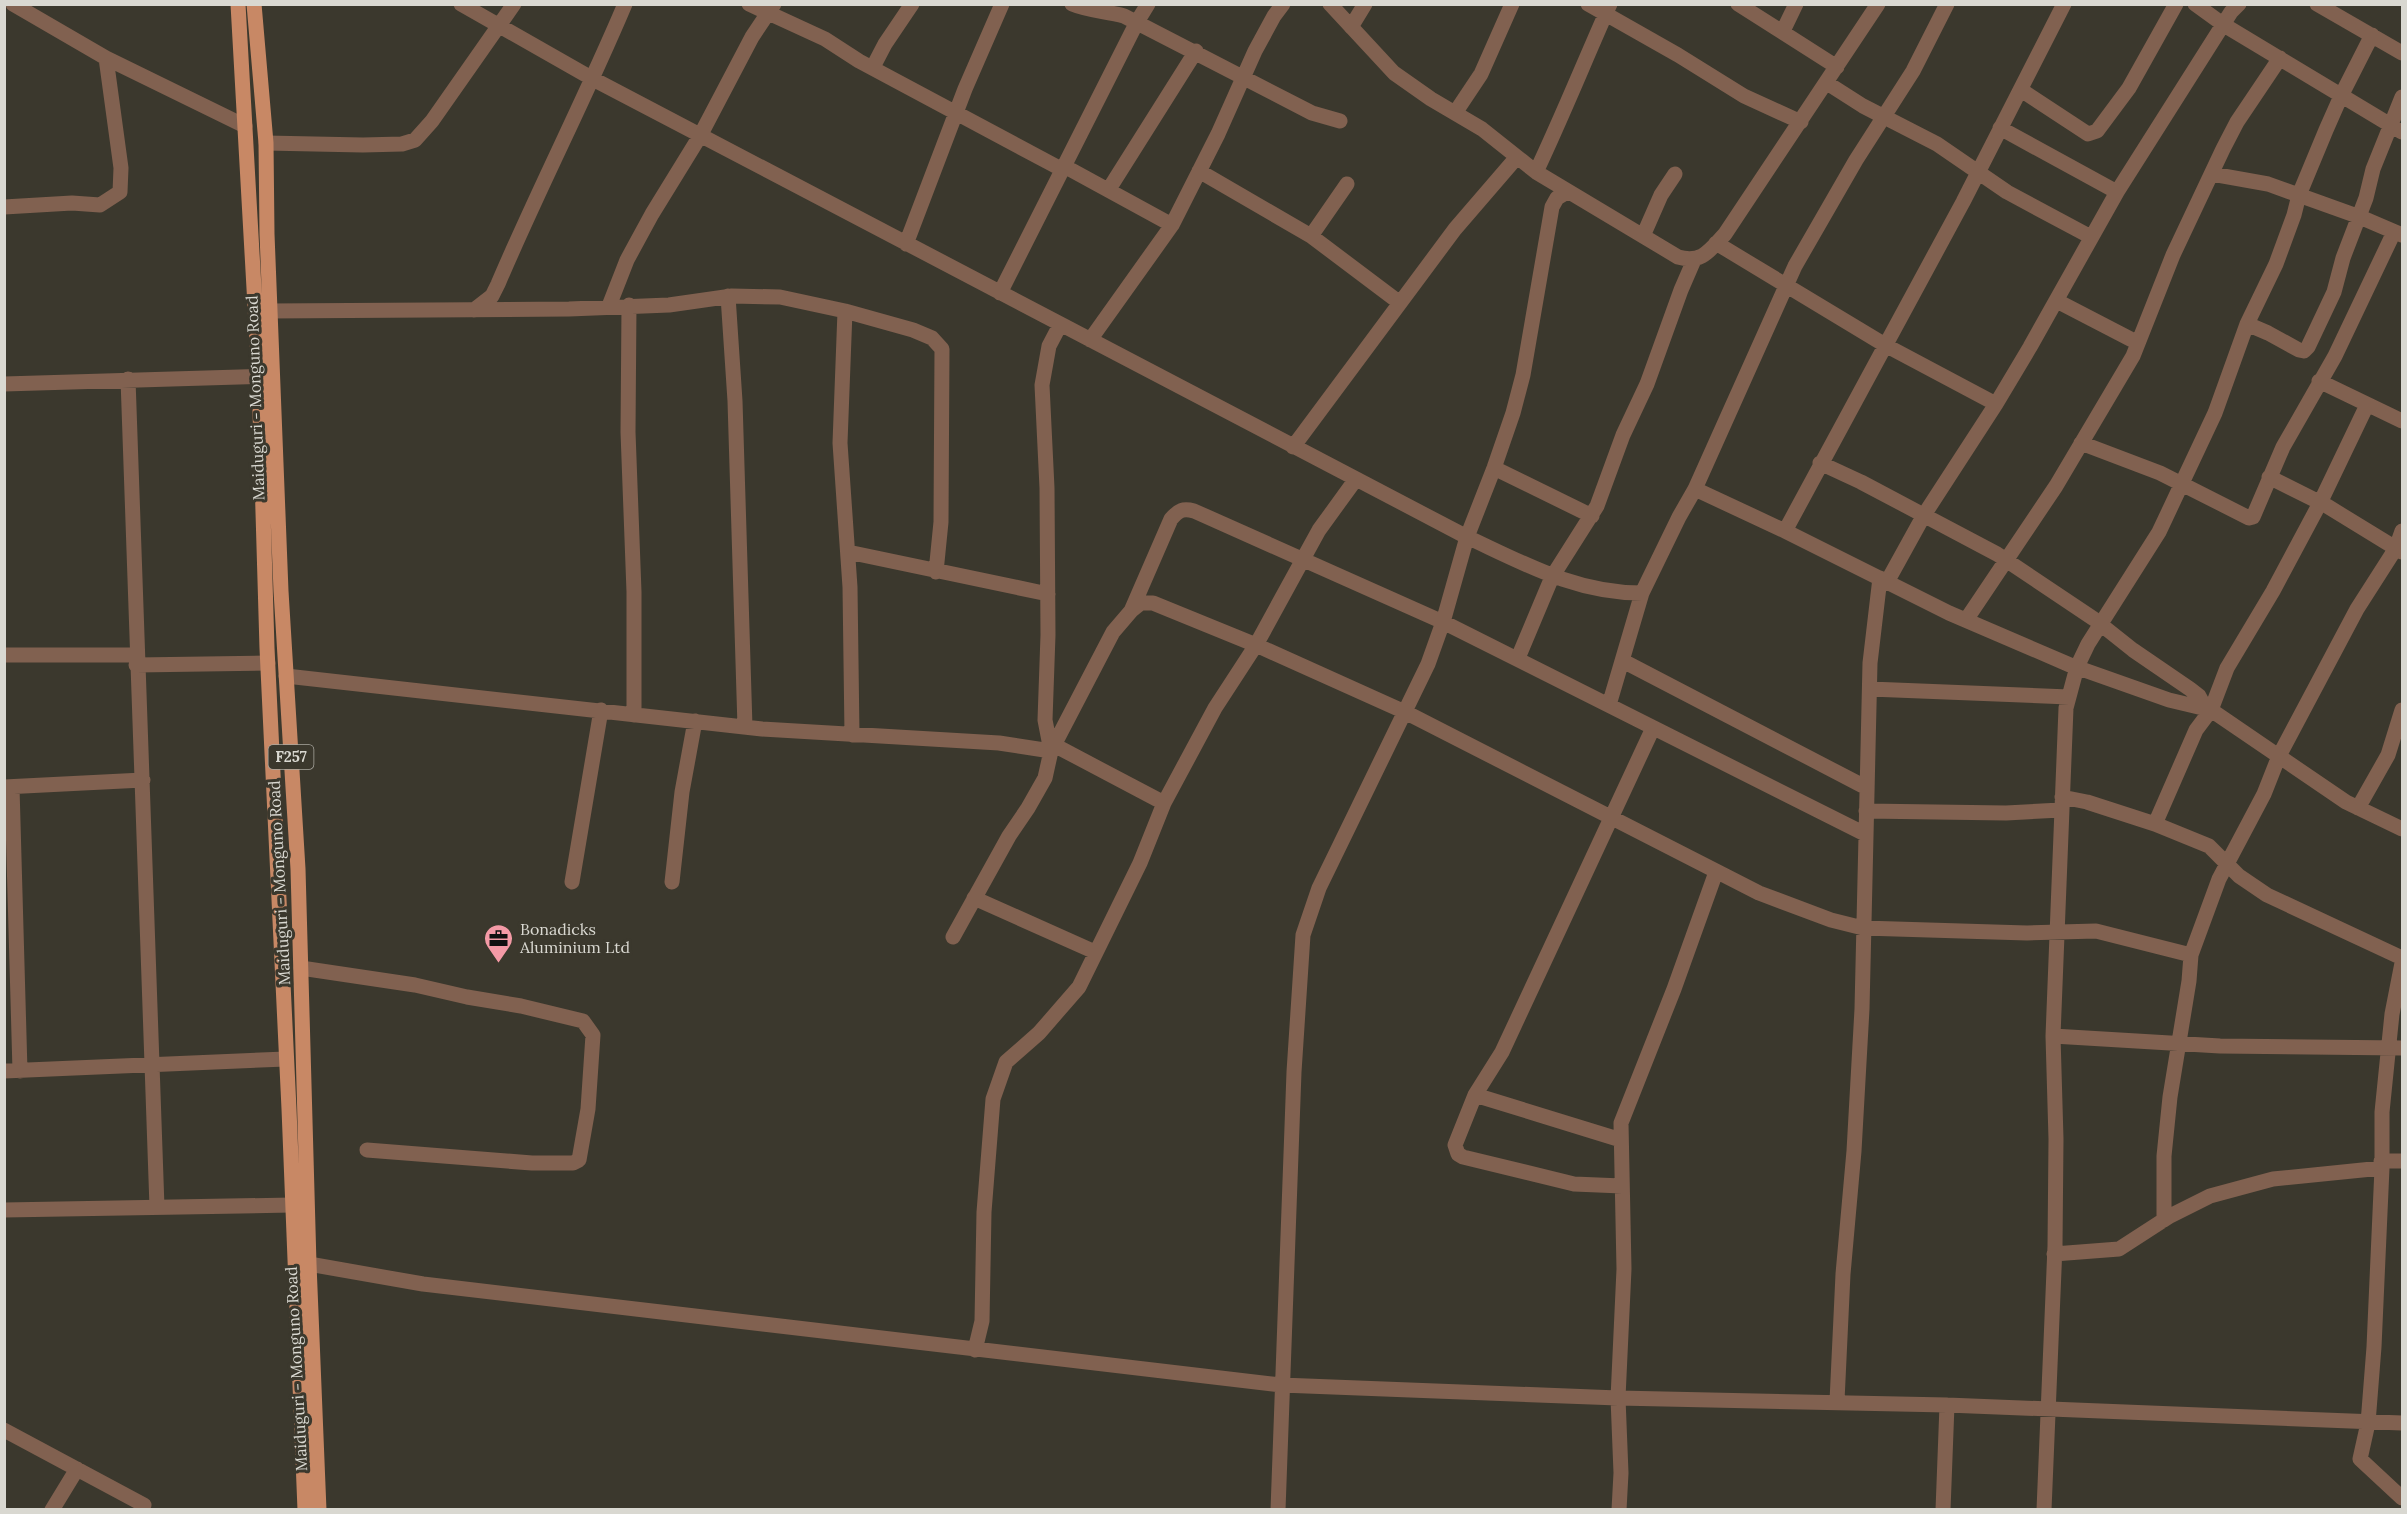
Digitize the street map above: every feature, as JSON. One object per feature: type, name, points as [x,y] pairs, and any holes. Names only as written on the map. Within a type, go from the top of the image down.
[{"type":"main road","name":"Maiduguri - Monguno Road","points":[[238,4],[286,676],[301,968],[309,1264],[320,1509]]},
{"type":"main road","name":"Maiduguri - Monguno Road","points":[[254,4],[266,143],[269,311],[265,376],[268,663],[305,1509]]},
{"type":"street","points":[[13,4],[106,58],[245,126]]},
{"type":"street","points":[[461,4],[593,80],[1467,537],[1552,577],[1614,593],[1642,593]]},
{"type":"street","points":[[266,143],[363,145],[402,144],[415,140],[432,121],[514,4]]},
{"type":"street","points":[[474,310],[492,296],[529,210],[593,80],[625,4]]},
{"type":"street","points":[[749,4],[771,9],[873,68],[1064,168],[1109,189],[1172,225]]},
{"type":"street","points":[[873,68],[885,44],[912,4]]},
{"type":"street","points":[[906,244],[956,111],[1002,4]]},
{"type":"street","points":[[1072,4],[1082,8],[1115,13],[1137,22],[1312,113],[1340,121]]},
{"type":"street","points":[[1000,293],[1148,4]]},
{"type":"street","points":[[1090,340],[1172,225],[1274,16],[1283,4]]},
{"type":"street","points":[[1330,4],[1394,73],[1482,129],[1536,172],[1567,192],[1678,257],[1694,260],[1703,256],[1736,218],[1878,4]]},
{"type":"street","points":[[1351,27],[1365,4]]},
{"type":"street","points":[[1455,113],[1486,65],[1512,4]]},
{"type":"street","points":[[1588,4],[1607,10],[1744,96],[1801,122]]},
{"type":"street","points":[[1738,4],[1838,67]]},
{"type":"street","points":[[1784,31],[1796,4]]},
{"type":"street","points":[[1609,705],[1642,593],[1695,489],[1786,284],[1826,211],[1913,71],[1947,4]]},
{"type":"street","points":[[2021,90],[2088,134],[2097,131],[2130,88],[2176,4]]},
{"type":"street","points":[[2195,4],[2224,25],[2397,129]]},
{"type":"street","points":[[1837,1401],[1843,1274],[1862,1021],[1870,663],[1883,580],[1996,404],[2057,301],[2117,192],[2231,12],[2239,4]]},
{"type":"street","points":[[2317,4],[2403,53]]},
{"type":"street","points":[[1785,531],[2001,129],[2063,5]]},
{"type":"street","points":[[609,306],[627,260],[652,214],[700,136],[752,37],[771,9]]},
{"type":"street","points":[[1536,172],[1569,102],[1607,10]]},
{"type":"street","points":[[2044,1509],[2054,1254],[2056,1139],[2053,1035],[2066,708],[2077,667],[2099,623],[2159,532],[2180,483],[2215,413],[2247,324],[2276,264],[2299,195],[2341,96],[2372,35]]},
{"type":"street","points":[[1109,189],[1196,51]]},
{"type":"street","points":[[4,207],[72,203],[100,205],[120,192],[121,168],[106,58]]},
{"type":"street","points":[[1966,620],[2056,486],[2133,356],[2173,255],[2237,122],[2280,58]]},
{"type":"street","points":[[1827,83],[1863,106],[1937,144],[2007,192],[2091,237]]},
{"type":"street","points":[[2247,324],[2304,351],[2308,347],[2334,292],[2343,258],[2360,216],[2373,169],[2397,129],[2403,98]]},
{"type":"street","points":[[2001,129],[2117,192]]},
{"type":"street","points":[[1293,447],[1455,230],[1517,157]]},
{"type":"street","points":[[1199,171],[1311,236],[1400,303]]},
{"type":"street","points":[[1643,236],[1661,195],[1675,174]]},
{"type":"street","points":[[2081,444],[2160,473],[2249,518],[2255,514],[2283,447],[2335,356],[2398,234],[2360,216],[2268,184],[2212,174]]},
{"type":"street","points":[[1311,236],[1347,184]]},
{"type":"street","points":[[1278,1509],[1294,1072],[1303,934],[1319,888],[1428,664],[1443,622],[1467,537],[1494,468],[1523,375],[1552,207],[1557,198],[1567,192]]},
{"type":"street","points":[[1716,243],[1885,345],[1996,404]]},
{"type":"street","points":[[1518,658],[1552,577],[1592,516],[1623,435],[1655,364],[1694,260]]},
{"type":"street","points":[[269,311],[569,309],[669,305],[728,296],[780,297],[845,311],[913,330],[932,338],[942,349],[941,522],[936,572]]},
{"type":"street","points":[[728,296],[736,412],[745,727]]},
{"type":"street","points":[[2057,301],[2138,343]]},
{"type":"street","points":[[629,305],[628,432],[634,592],[634,715]]},
{"type":"street","points":[[845,311],[840,443],[848,552],[852,735]]},
{"type":"street","points":[[1053,748],[1045,720],[1048,594],[1047,488],[1042,385],[1049,346],[1060,325]]},
{"type":"street","points":[[4,384],[265,376]]},
{"type":"street","points":[[128,379],[136,660],[143,780],[150,1065],[157,1207]]},
{"type":"street","points":[[2319,381],[2403,422]]},
{"type":"street","points":[[2155,824],[2196,730],[2227,668],[2273,591],[2320,503],[2367,405]]},
{"type":"street","points":[[1820,463],[1924,515],[2006,560],[2099,623],[2199,696],[2208,709]]},
{"type":"street","points":[[1494,468],[1592,516]]},
{"type":"street","points":[[2269,477],[2320,503],[2399,550]]},
{"type":"street","points":[[975,1350],[982,1321],[984,1212],[993,1099],[1006,1062],[1039,1033],[1079,987],[1140,863],[1164,803],[1215,708],[1256,645],[1319,530],[1356,479]]},
{"type":"street","points":[[1695,489],[1966,620],[2077,667],[2169,700],[2208,709],[2346,802],[2403,829]]},
{"type":"street","points":[[1131,611],[1172,519],[1178,511],[1184,508],[1194,511],[1518,658],[1865,834]]},
{"type":"street","points":[[2164,1220],[2164,1156],[2191,955],[2226,863],[2264,794],[2279,756],[2357,609],[2399,550],[2403,531]]},
{"type":"street","points":[[848,552],[1048,594]]},
{"type":"street","points":[[953,937],[1009,836],[1045,778],[1053,748],[1113,632],[1131,611],[1142,603],[1153,603],[1256,645],[1405,712],[1759,893],[1831,920],[1863,928],[2096,931],[2191,955]]},
{"type":"street","points":[[4,655],[268,663]]},
{"type":"street","points":[[1623,661],[1867,788]]},
{"type":"street","points":[[286,676],[745,727],[1053,748],[1164,803]]},
{"type":"street","points":[[1870,689],[2069,697]]},
{"type":"street","points":[[572,882],[601,710]]},
{"type":"street","points":[[2358,808],[2388,754],[2403,710]]},
{"type":"street","points":[[672,882],[682,792],[695,722]]},
{"type":"street","points":[[1622,1186],[1574,1184],[1458,1154],[1455,1145],[1475,1095],[1502,1052],[1653,728]]},
{"type":"street","points":[[143,780],[8,787],[12,1071],[286,1059]]},
{"type":"street","points":[[1866,811],[2006,813],[2061,803],[2087,802],[2155,824],[2209,846],[2239,876],[2267,895],[2403,961],[2392,1014],[2396,1048],[2382,1112],[2382,1164],[2368,1423],[2360,1459],[2403,1498]]},
{"type":"street","points":[[1619,1509],[1621,1473],[1618,1398],[1624,1269],[1621,1123],[1674,989],[1716,872]]},
{"type":"street","points":[[974,898],[1095,952]]},
{"type":"street","points":[[301,968],[415,985],[467,997],[521,1005],[583,1021],[593,1035],[588,1109],[579,1160],[573,1163],[532,1164],[367,1150]]},
{"type":"street","points":[[2053,1035],[2220,1046],[2396,1048]]},
{"type":"street","points":[[1475,1095],[1621,1140]]},
{"type":"street","points":[[2054,1254],[2119,1249],[2164,1220],[2210,1196],[2272,1179],[2403,1161]]},
{"type":"street","points":[[4,1210],[292,1205]]},
{"type":"street","points":[[309,1264],[432,1286],[1281,1385],[1618,1398],[1837,1401],[2403,1423]]},
{"type":"street","points":[[1943,1509],[1947,1405]]},
{"type":"street","points":[[4,1430],[144,1505]]},
{"type":"street","points":[[52,1509],[77,1469]]},
{"type":"place","name":"Bonadicks Aluminium Ltd","points":[[499,964]]}]
